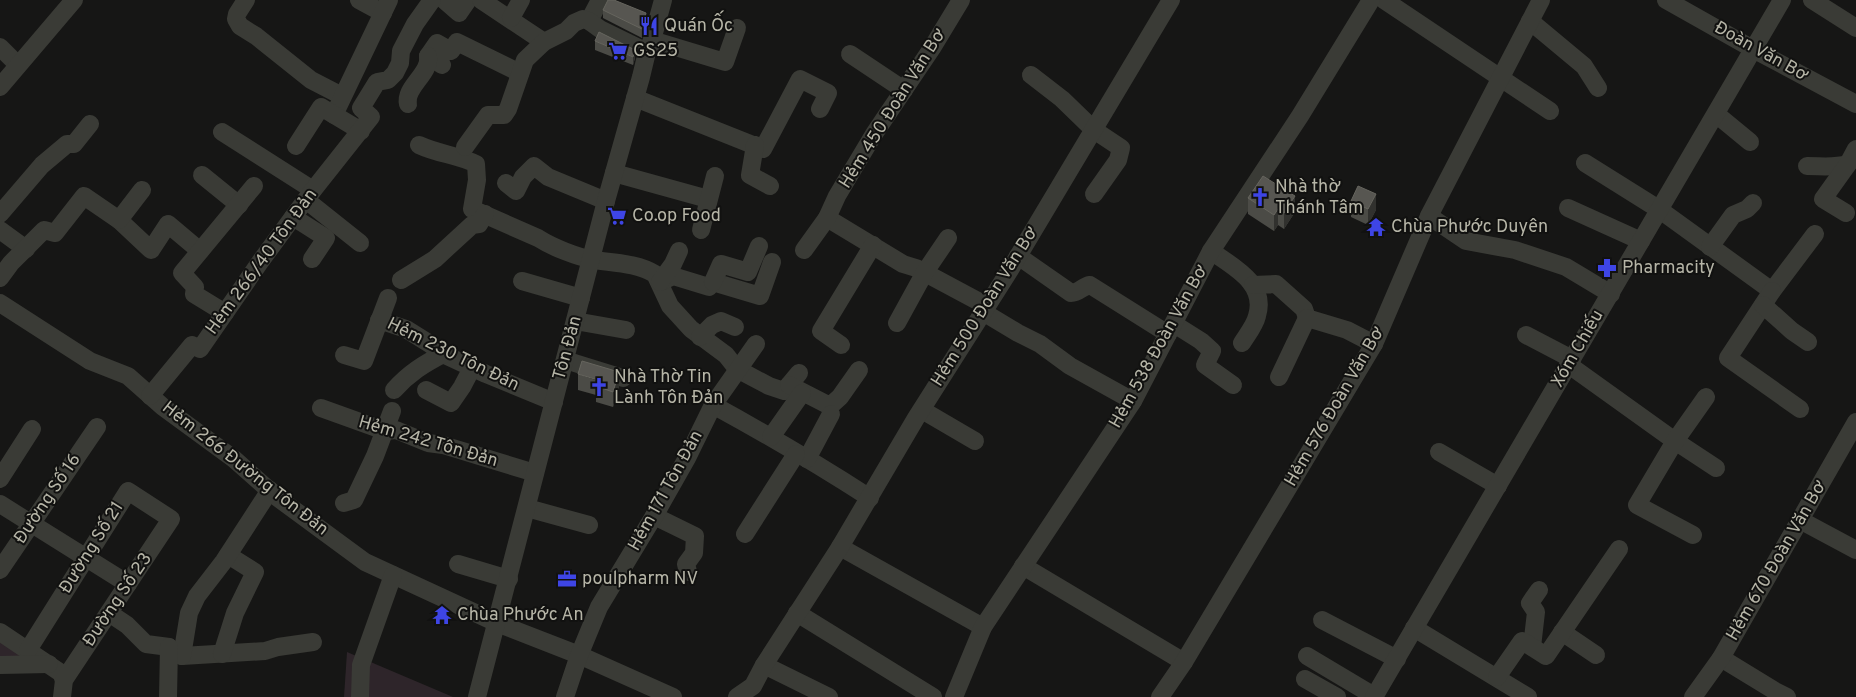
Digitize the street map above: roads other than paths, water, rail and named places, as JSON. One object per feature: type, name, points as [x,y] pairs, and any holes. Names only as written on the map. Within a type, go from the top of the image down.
[{"type":"street","points":[[0,87],[74,0]]},
{"type":"street","points":[[246,0],[236,14],[236,19],[240,26],[256,36],[311,80],[342,96]]},
{"type":"street","points":[[334,115],[386,6],[359,0]]},
{"type":"street","points":[[366,124],[361,108],[377,82],[388,80],[395,73],[400,63],[401,51],[415,24],[432,0]]},
{"type":"street","points":[[444,0],[459,13],[468,0]]},
{"type":"street","points":[[481,0],[511,18],[544,42]]},
{"type":"street","points":[[511,18],[522,0]]},
{"type":"street","points":[[589,21],[600,0]]},
{"type":"street","name":"Tôn Đản","points":[[477,697],[606,201],[663,0]]},
{"type":"street","name":"Hẻm 450 Đoàn Văn Bơ","points":[[804,250],[827,218],[869,142],[961,0]]},
{"type":"street","name":"Hẻm 500 Đoàn Văn Bơ","points":[[736,697],[752,686],[840,547],[922,410],[1018,256],[1171,0]]},
{"type":"street","name":"Hẻm 538 Đoàn Văn Bơ","points":[[954,697],[983,627],[1133,401],[1211,251],[1300,116],[1371,0]]},
{"type":"street","points":[[1384,0],[1550,111]]},
{"type":"street","name":"Đoàn Văn Bơ","points":[[1666,0],[1856,104]]},
{"type":"street","name":"Xóm Chiếu","points":[[1374,697],[1782,0]]},
{"type":"street","points":[[1812,0],[1856,28]]},
{"type":"street","points":[[1534,7],[1584,66],[1598,88]]},
{"type":"street","name":"Hẻm 576 Đoàn Văn Bơ","points":[[1160,697],[1184,662],[1374,344],[1429,216],[1534,7]]},
{"type":"street","points":[[465,148],[488,115],[504,115],[508,109],[525,60],[544,42],[566,31],[574,23],[583,19],[600,29],[649,46],[724,62],[736,28]]},
{"type":"street","points":[[408,104],[408,97],[428,64],[435,60],[437,43],[451,51],[457,42],[520,73]]},
{"type":"street","points":[[0,47],[18,65]]},
{"type":"street","points":[[850,54],[904,90]]},
{"type":"street","points":[[1031,75],[1062,99],[1094,130],[1121,148],[1118,160],[1094,194]]},
{"type":"street","points":[[770,186],[750,175],[759,147],[800,79],[828,93],[820,108]]},
{"type":"street","points":[[635,98],[759,147]]},
{"type":"street","points":[[296,146],[321,106],[334,115],[366,124]]},
{"type":"street","points":[[1716,114],[1750,142]]},
{"type":"street","points":[[0,214],[42,165],[67,144],[74,144],[90,124]]},
{"type":"street","name":"Hẻm 266/40 Tôn Đản","points":[[150,396],[192,345],[200,349],[293,217],[366,124]]},
{"type":"street","points":[[222,132],[310,195],[360,243]]},
{"type":"street","points":[[419,145],[431,151],[465,159],[476,164],[477,180],[472,209],[538,238],[546,244],[591,259],[640,267],[655,274],[670,306],[700,337],[726,355],[737,369],[768,386],[784,391],[797,384]]},
{"type":"street","points":[[1807,166],[1834,168],[1852,157]]},
{"type":"street","points":[[1846,213],[1823,199],[1852,157]]},
{"type":"street","points":[[1585,163],[1660,210],[1710,247],[1768,298],[1792,331],[1808,342]]},
{"type":"street","points":[[506,183],[516,191],[523,177],[534,166],[548,176],[606,201]]},
{"type":"street","points":[[614,173],[708,198]]},
{"type":"street","points":[[202,175],[238,205]]},
{"type":"street","points":[[700,230],[715,176]]},
{"type":"street","points":[[225,313],[194,294],[194,287],[182,273],[254,186]]},
{"type":"street","points":[[119,220],[142,190]]},
{"type":"street","points":[[0,278],[11,263],[44,230],[55,233],[84,196],[119,220],[151,250],[168,224],[200,251]]},
{"type":"street","points":[[1710,247],[1733,215],[1747,209],[1753,203]]},
{"type":"street","points":[[1568,208],[1641,242]]},
{"type":"street","points":[[402,280],[435,259],[472,225],[479,224],[485,214]]},
{"type":"street","points":[[1429,216],[1466,241],[1515,250],[1566,267],[1611,294]]},
{"type":"street","points":[[293,217],[326,238],[312,259]]},
{"type":"street","points":[[827,218],[903,264],[925,272],[985,309],[1018,333],[1040,344],[1070,366],[1133,401]]},
{"type":"street","points":[[0,230],[26,249]]},
{"type":"street","points":[[1800,409],[1728,358],[1768,298],[1815,234]]},
{"type":"street","points":[[897,323],[925,272],[948,238]]},
{"type":"street","points":[[842,345],[822,331],[873,245]]},
{"type":"street","points":[[660,282],[672,276],[708,288],[721,264],[748,272],[758,246]]},
{"type":"street","points":[[660,282],[673,264],[678,251]]},
{"type":"street","points":[[1211,251],[1250,279],[1259,294],[1258,316],[1242,343]]},
{"type":"street","points":[[1018,256],[1071,293],[1076,293],[1090,285],[1171,329],[1201,341],[1212,351],[1204,365],[1233,385]]},
{"type":"street","points":[[712,282],[760,296],[772,262]]},
{"type":"street","points":[[522,281],[581,298]]},
{"type":"street","points":[[1254,285],[1276,284],[1304,309],[1307,318],[1279,377]]},
{"type":"street","points":[[344,355],[364,362],[388,298]]},
{"type":"street","name":"Hẻm 266 Đường Tôn Đản","points":[[0,302],[90,361],[128,376],[181,421],[234,459],[270,490],[366,562],[497,622],[579,655],[673,697]]},
{"type":"street","points":[[1307,318],[1348,330],[1374,344]]},
{"type":"street","name":"Hẻm 230 Tôn Đản","points":[[379,320],[406,329],[443,354],[472,368],[554,402]]},
{"type":"street","points":[[575,321],[626,330]]},
{"type":"street","points":[[700,337],[712,325],[721,321],[735,327]]},
{"type":"street","points":[[1526,335],[1570,362],[1675,441],[1716,468]]},
{"type":"street","name":"Hẻm 171 Tôn Đản","points":[[565,697],[579,655],[599,607],[687,458],[713,405],[756,344]]},
{"type":"street","points":[[394,390],[418,367],[443,354]]},
{"type":"street","points":[[565,360],[623,378]]},
{"type":"street","points":[[426,390],[451,403],[472,368]]},
{"type":"street","points":[[797,384],[830,406],[840,397],[859,370]]},
{"type":"street","points":[[771,437],[797,384]]},
{"type":"street","points":[[1693,535],[1637,505],[1675,441],[1706,397]]},
{"type":"street","points":[[713,405],[771,437],[870,498]]},
{"type":"street","name":"Hẻm 242 Tôn Đản","points":[[321,408],[385,432],[396,430],[428,443],[443,445],[535,474]]},
{"type":"street","points":[[344,503],[354,500],[385,432],[392,410]]},
{"type":"street","points":[[922,410],[975,441]]},
{"type":"street","points":[[745,534],[831,414]]},
{"type":"street","name":"Hẻm 670 Đoàn Văn Bơ","points":[[1693,697],[1721,658],[1856,422]]},
{"type":"street","name":"Đường Số 16","points":[[0,570],[97,427]]},
{"type":"street","points":[[0,479],[32,429]]},
{"type":"street","points":[[1439,452],[1498,486]]},
{"type":"street","points":[[168,697],[176,652],[196,596],[228,555],[270,490]]},
{"type":"street","name":"Đường Số 21","points":[[28,650],[128,491],[171,519]]},
{"type":"street","points":[[0,504],[128,584]]},
{"type":"street","points":[[527,508],[589,526]]},
{"type":"street","points":[[654,516],[694,536],[694,553],[686,564],[688,572]]},
{"type":"street","name":"Đường Số 23","points":[[57,677],[109,613],[171,519]]},
{"type":"street","points":[[1800,520],[1856,550]]},
{"type":"street","points":[[840,547],[983,627]]},
{"type":"street","points":[[1497,677],[1522,641],[1546,656],[1619,549]]},
{"type":"street","points":[[222,654],[235,613],[254,572],[228,555]]},
{"type":"street","points":[[458,564],[509,579]]},
{"type":"street","points":[[1023,566],[1184,662]]},
{"type":"street","points":[[360,697],[361,666],[393,575]]},
{"type":"street","points":[[1532,647],[1536,612],[1530,603],[1539,590]]},
{"type":"street","points":[[109,613],[127,625],[146,644],[176,652],[222,654],[265,651],[278,646],[314,642]]},
{"type":"street","points":[[797,613],[933,697]]},
{"type":"street","points":[[1322,620],[1397,659]]},
{"type":"street","points":[[1414,628],[1497,677],[1517,694]]},
{"type":"street","points":[[0,632],[28,650],[57,677]]},
{"type":"street","points":[[1559,637],[1590,656]]},
{"type":"street","points":[[1307,656],[1374,697]]},
{"type":"street","points":[[1721,658],[1787,697]]},
{"type":"street","points":[[0,665],[57,677]]},
{"type":"street","points":[[764,665],[829,697]]},
{"type":"street","points":[[1306,679],[1337,697]]},
{"type":"place","name":"Quán Ốc","points":[[649,26]]},
{"type":"place","name":"GS25","points":[[618,51]]},
{"type":"place","name":"Nhà thờ Thánh Tâm","points":[[1260,197]]},
{"type":"place","name":"Co.op Food","points":[[617,216]]},
{"type":"place","name":"Chùa Phước Duyên","points":[[1376,227]]},
{"type":"place","name":"Pharmacity","points":[[1607,268]]},
{"type":"place","name":"Nhà Thờ Tin Lành Tôn Đản","points":[[599,387]]},
{"type":"place","name":"poulpharm NV","points":[[567,579]]},
{"type":"place","name":"Chùa Phước An","points":[[442,615]]}]
